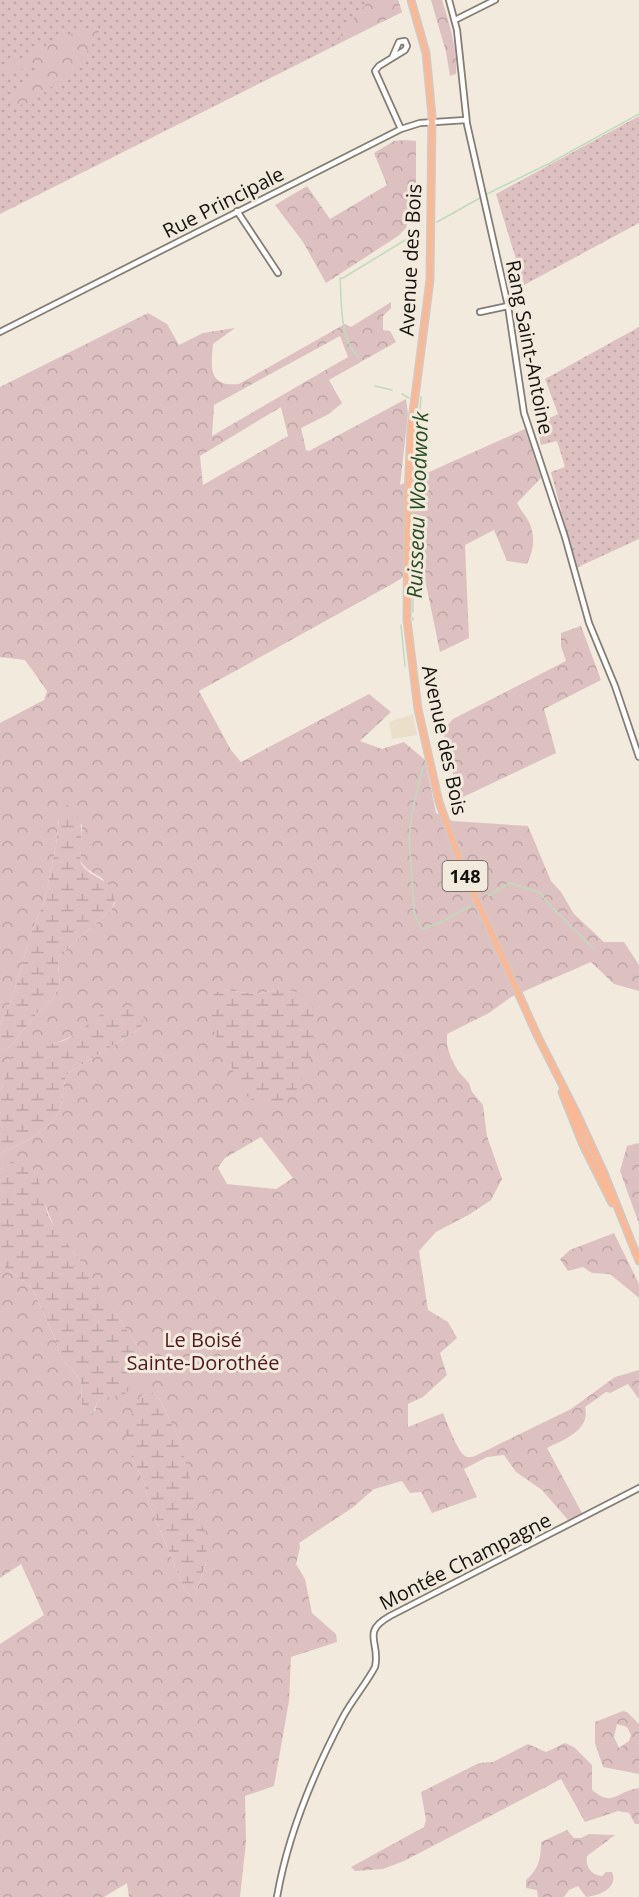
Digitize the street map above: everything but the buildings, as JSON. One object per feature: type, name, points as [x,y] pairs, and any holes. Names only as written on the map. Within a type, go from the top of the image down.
[{"type":"main road","name":"Avenue des Bois","points":[[411,0],[428,63],[432,122],[429,288],[409,453],[406,588],[413,681],[432,774],[455,850],[555,1072],[569,1114],[639,1261]]},
{"type":"street","name":"Rang Saint-Antoine","points":[[449,0],[455,20],[466,120],[508,306],[524,413],[565,537],[589,623],[615,686],[639,757]]},
{"type":"street","points":[[455,20],[495,0]]},
{"type":"street","points":[[392,58],[376,68],[375,73],[401,129]]},
{"type":"street","name":"Rue Principale","points":[[0,332],[401,129],[413,124],[466,120]]},
{"type":"street","points":[[237,211],[278,273]]},
{"type":"street","points":[[480,312],[508,306]]},
{"type":"street","name":"Montée Champagne","points":[[277,1897],[287,1848],[315,1773],[347,1709],[375,1666],[373,1634],[376,1626],[390,1616],[639,1488]]},
{"type":"shaded area","points":[[413,714],[417,735],[392,739],[389,722]]},
{"type":"green space","points":[[0,0],[398,0],[402,12],[0,214]]},
{"type":"green space","points":[[368,0],[398,0],[402,12],[339,43],[346,27]]},
{"type":"green space","points":[[431,0],[442,0],[450,27],[456,74],[450,76],[446,52]]},
{"type":"green space","points":[[91,29],[99,31],[96,38],[73,67],[38,97],[12,109],[10,102],[12,96],[43,69],[46,63],[8,73],[2,71],[3,67],[61,37]]},
{"type":"green space","points":[[639,116],[639,223],[524,285],[496,194]]},
{"type":"green space","points":[[394,141],[416,141],[416,196],[406,228],[398,236],[326,283],[303,242],[275,205],[307,186],[330,219],[387,185],[374,153]]},
{"type":"green space","name":"Le Boisé Sainte-Dorothée","points":[[391,302],[391,308],[383,316],[383,330],[390,331],[396,342],[329,380],[342,403],[329,414],[301,428],[306,450],[309,451],[406,399],[408,414],[400,485],[525,429],[541,478],[517,503],[528,520],[532,532],[533,548],[527,564],[507,561],[494,530],[465,545],[469,638],[440,652],[422,565],[394,583],[199,691],[231,750],[241,762],[369,694],[391,712],[360,741],[382,749],[404,742],[425,760],[436,813],[453,821],[528,826],[551,881],[561,892],[574,914],[604,942],[624,942],[639,965],[639,991],[614,984],[591,962],[511,997],[489,1013],[447,1034],[447,1045],[451,1058],[483,1105],[487,1136],[502,1179],[491,1200],[436,1232],[419,1251],[428,1310],[448,1322],[457,1338],[440,1353],[447,1375],[423,1397],[408,1404],[408,1427],[443,1413],[462,1453],[470,1457],[571,1409],[615,1377],[639,1370],[639,1399],[628,1384],[610,1393],[606,1392],[585,1407],[584,1422],[575,1433],[547,1448],[582,1513],[568,1520],[542,1490],[516,1472],[504,1455],[487,1457],[464,1469],[477,1497],[432,1513],[421,1492],[410,1493],[402,1481],[374,1489],[352,1508],[299,1543],[296,1564],[305,1579],[312,1613],[336,1634],[337,1642],[291,1657],[289,1701],[274,1786],[245,1796],[246,1842],[240,1897],[129,1897],[127,1883],[104,1897],[0,1897],[0,1644],[44,1615],[21,1564],[0,1578],[0,1264],[29,1285],[34,1292],[56,1341],[60,1356],[81,1382],[82,1410],[95,1411],[97,1403],[142,1359],[139,1348],[71,1248],[55,1229],[42,1197],[19,1158],[0,1169],[0,1153],[34,1136],[56,1117],[60,1110],[68,1073],[141,1028],[101,1015],[81,1032],[57,1043],[46,1044],[39,1041],[15,1050],[0,1090],[0,1051],[10,1047],[39,1011],[53,998],[60,984],[58,964],[60,955],[111,910],[115,903],[103,879],[87,869],[80,861],[82,825],[59,818],[56,846],[44,902],[31,933],[12,999],[0,1025],[0,723],[44,700],[47,691],[25,660],[0,657],[0,387],[148,313],[167,324],[179,345],[203,333],[235,328],[213,344],[214,374],[217,379],[229,384],[239,384],[345,324],[351,327]],"holes":[[[340,336],[348,357],[212,436],[214,405]],[[281,407],[288,436],[203,485],[200,456]],[[281,989],[250,1099],[230,1065],[225,990],[256,994]],[[261,1137],[293,1178],[276,1189],[227,1184],[218,1168],[225,1158]],[[151,1392],[159,1398],[180,1441],[207,1561],[195,1595],[190,1595],[185,1591],[149,1503],[144,1482],[132,1458]]]},
{"type":"green space","points":[[639,327],[639,539],[576,568],[551,472],[565,467],[557,441],[541,445],[537,424],[558,414],[545,379]]},
{"type":"green space","points":[[581,626],[601,680],[544,709],[556,753],[459,799],[444,737],[445,728],[453,719],[566,661],[561,646],[561,633]]},
{"type":"green space","points":[[68,805],[80,821],[80,861],[90,873],[110,886],[115,900],[111,910],[60,955],[58,964],[60,984],[53,998],[39,1011],[10,1047],[0,1051],[0,1025],[12,999],[31,933],[44,902],[56,846],[59,818],[63,807]]},
{"type":"green space","points":[[281,989],[297,992],[307,999],[314,1009],[316,1036],[309,1064],[295,1092],[279,1103],[261,1104],[249,1098],[243,1091],[216,1037],[211,1020],[211,1002],[214,993],[224,990],[256,994]]},
{"type":"green space","points":[[137,1006],[144,1015],[141,1028],[68,1073],[60,1110],[56,1117],[34,1136],[0,1153],[0,1090],[11,1057],[22,1041],[29,1038],[48,1043],[64,1041],[104,1013],[118,1008]]},
{"type":"green space","points":[[639,1143],[639,1224],[620,1171],[627,1146]]},
{"type":"green space","points":[[18,1158],[31,1166],[39,1182],[51,1222],[82,1263],[139,1348],[142,1359],[139,1380],[124,1395],[103,1398],[97,1403],[92,1416],[87,1417],[82,1410],[81,1382],[60,1356],[56,1341],[34,1292],[29,1285],[0,1264],[0,1169]]},
{"type":"green space","points":[[614,1233],[639,1284],[639,1298],[610,1274],[592,1273],[583,1267],[568,1271],[560,1259],[570,1250]]},
{"type":"green space","points":[[151,1392],[159,1398],[180,1441],[206,1540],[207,1561],[195,1595],[190,1595],[185,1591],[149,1503],[144,1482],[132,1458],[125,1433],[136,1402],[143,1394]]},
{"type":"green space","points":[[623,1711],[639,1724],[639,1774],[603,1767],[595,1743],[595,1722]],"holes":[[[617,1724],[627,1727],[631,1735],[629,1741],[619,1748],[614,1737]]]},
{"type":"green space","points":[[565,1743],[574,1747],[592,1765],[592,1790],[599,1795],[610,1798],[639,1788],[639,1824],[635,1824],[629,1813],[618,1811],[585,1822],[561,1779],[404,1861],[383,1869],[355,1871],[351,1867],[424,1827],[426,1820],[421,1792],[479,1763],[493,1762],[528,1744],[546,1752]]},
{"type":"green space","points":[[567,1830],[574,1838],[581,1838],[589,1834],[615,1835],[587,1856],[590,1870],[602,1876],[606,1872],[612,1872],[613,1883],[602,1893],[586,1897],[578,1886],[569,1890],[564,1897],[538,1897],[537,1890],[526,1888],[526,1880],[534,1872],[538,1863],[541,1842]]},
{"type":"waterway","name":"Ruisseau Woodwork","points":[[487,194],[550,163],[639,114]]},
{"type":"waterway","name":"Ruisseau Woodwork","points":[[437,222],[480,198]]},
{"type":"waterway","name":"Ruisseau Woodwork","points":[[359,358],[348,341],[345,331],[340,278],[420,231]]},
{"type":"waterway","name":"Ruisseau Woodwork","points":[[375,386],[392,390]]},
{"type":"waterway","name":"Ruisseau Woodwork","points":[[402,394],[409,398]]},
{"type":"waterway","name":"Ruisseau Woodwork","points":[[413,612],[413,506],[421,397]]},
{"type":"waterway","name":"Ruisseau Woodwork","points":[[401,625],[405,666]]},
{"type":"waterway","name":"Ruisseau Woodwork","points":[[423,767],[409,836],[414,911],[417,920],[422,929],[442,922],[470,906]]},
{"type":"waterway","name":"Ruisseau Woodwork","points":[[488,896],[510,883],[541,893],[545,900],[593,948]]}]
